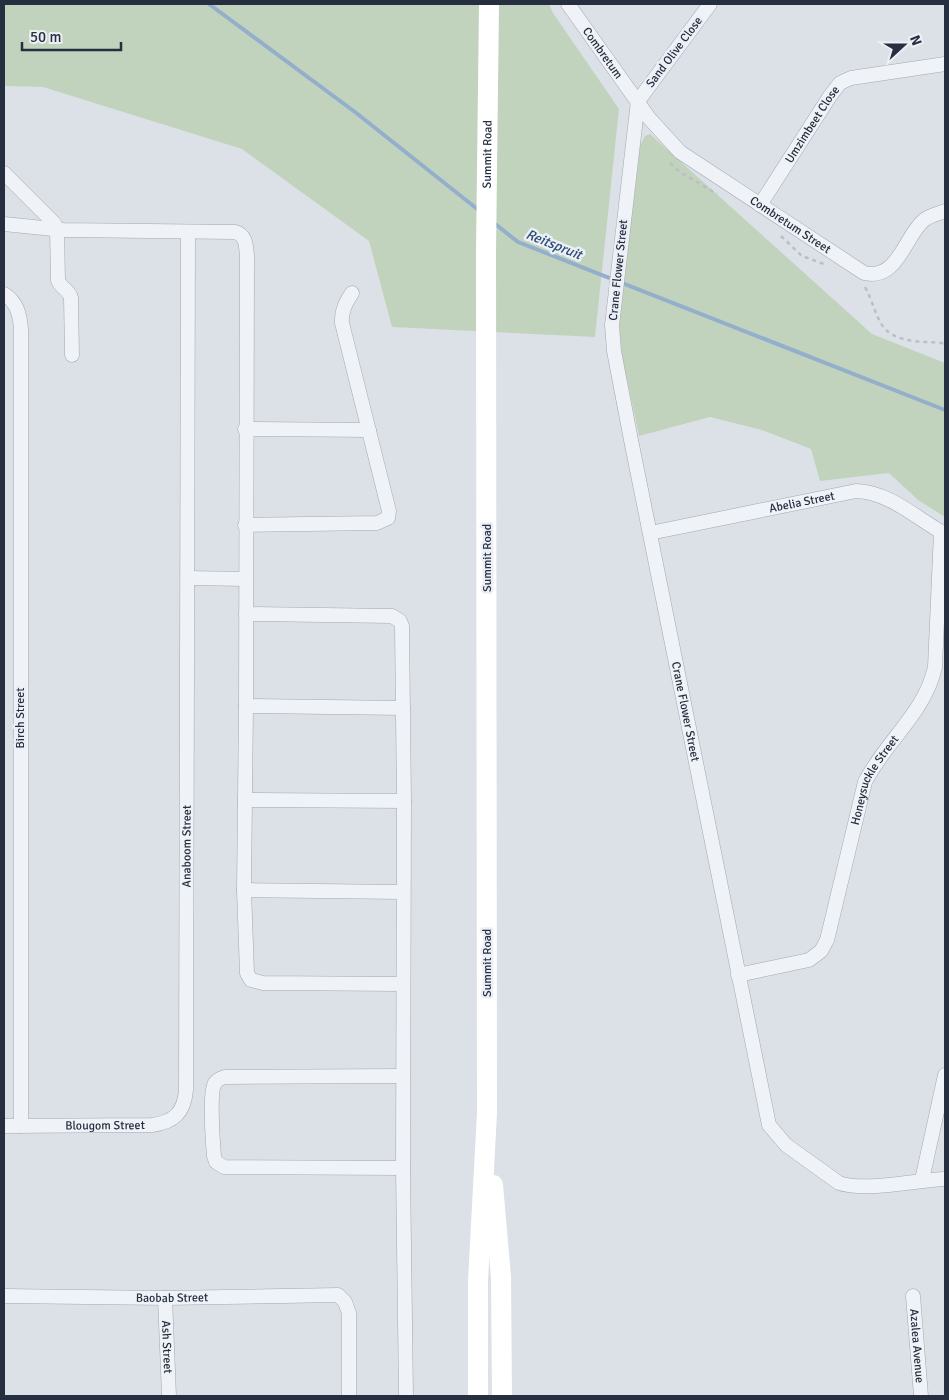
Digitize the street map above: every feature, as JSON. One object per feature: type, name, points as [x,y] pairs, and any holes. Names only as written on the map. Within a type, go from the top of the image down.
[{"type":"main road","name":"Summit Road","points":[[478,1396],[478,1281],[487,1113],[486,192],[489,4]]},
{"type":"main road","name":"Summit Road","points":[[487,1113],[501,1277],[502,1396]]},
{"type":"street","name":"Combretum","points":[[568,4],[638,101]]},
{"type":"street","name":"Sand Olive Close","points":[[638,101],[710,4]]},
{"type":"street","name":"Umzimbeet Close","points":[[760,205],[840,83],[851,78],[945,64]]},
{"type":"street","name":"Combretum Street","points":[[638,101],[662,133],[680,152],[862,272],[880,273],[890,268],[922,223],[934,215],[945,211]]},
{"type":"street","name":"Crane Flower Street","points":[[638,101],[612,326],[614,351],[769,1125],[786,1145],[839,1183],[848,1186],[876,1186],[945,1179]]},
{"type":"street","points":[[4,173],[54,223],[57,229],[58,280],[60,285],[69,292],[71,298],[72,355]]},
{"type":"street","points":[[4,224],[57,229],[234,232],[240,234],[246,242],[244,890],[247,973],[251,980],[263,983],[402,984]]},
{"type":"street","name":"Anaboom Street","points":[[186,1090],[188,232]]},
{"type":"street","points":[[245,525],[377,523],[388,518],[389,511],[342,323],[341,316],[345,303],[352,293]]},
{"type":"street","name":"Birch Street","points":[[4,294],[12,300],[18,310],[21,345],[20,1126]]},
{"type":"street","points":[[245,429],[369,430]]},
{"type":"street","name":"Abelia Street","points":[[650,533],[856,491],[869,492],[885,498],[943,533]]},
{"type":"street","name":"Honeysuckle Street","points":[[738,975],[809,960],[821,951],[827,940],[865,782],[918,708],[932,681],[936,652],[943,533]]},
{"type":"street","points":[[188,578],[246,579]]},
{"type":"street","points":[[246,614],[373,615],[395,617],[400,621],[403,631],[402,1168],[406,1396]]},
{"type":"street","points":[[246,706],[403,708]]},
{"type":"street","points":[[245,800],[404,801]]},
{"type":"street","points":[[244,890],[403,892]]},
{"type":"street","points":[[922,1180],[945,1075]]},
{"type":"street","points":[[402,1168],[224,1167],[216,1162],[214,1156],[213,1087],[215,1082],[224,1076],[403,1076]]},
{"type":"street","name":"Blougom Street","points":[[4,1126],[160,1124],[166,1122],[180,1111],[184,1105],[186,1090]]},
{"type":"street","name":"Baobab Street","points":[[4,1296],[165,1298],[338,1295],[345,1302],[349,1313],[349,1396]]},
{"type":"street","name":"Azalea Avenue","points":[[913,1296],[921,1396]]},
{"type":"street","name":"Ash Street","points":[[165,1298],[169,1396]]},
{"type":"path","points":[[666,157],[680,172],[720,195]]},
{"type":"path","points":[[780,235],[802,256],[831,266]]},
{"type":"path","points":[[861,282],[885,330],[901,339],[945,344]]},
{"type":"green space","name":"Reitspruit","points":[[4,4],[549,4],[553,13],[619,109],[595,337],[392,327],[369,241],[242,149],[43,87],[4,86]]},
{"type":"green space","points":[[650,134],[872,334],[945,363],[945,517],[918,500],[889,473],[820,481],[811,449],[762,430],[710,417],[639,436],[622,355],[619,326],[640,146],[645,136]]},
{"type":"waterway","name":"Reitspruit","points":[[209,4],[355,112],[481,212]]},
{"type":"waterway","name":"Reitspruit","points":[[494,223],[518,242],[945,410]]}]
